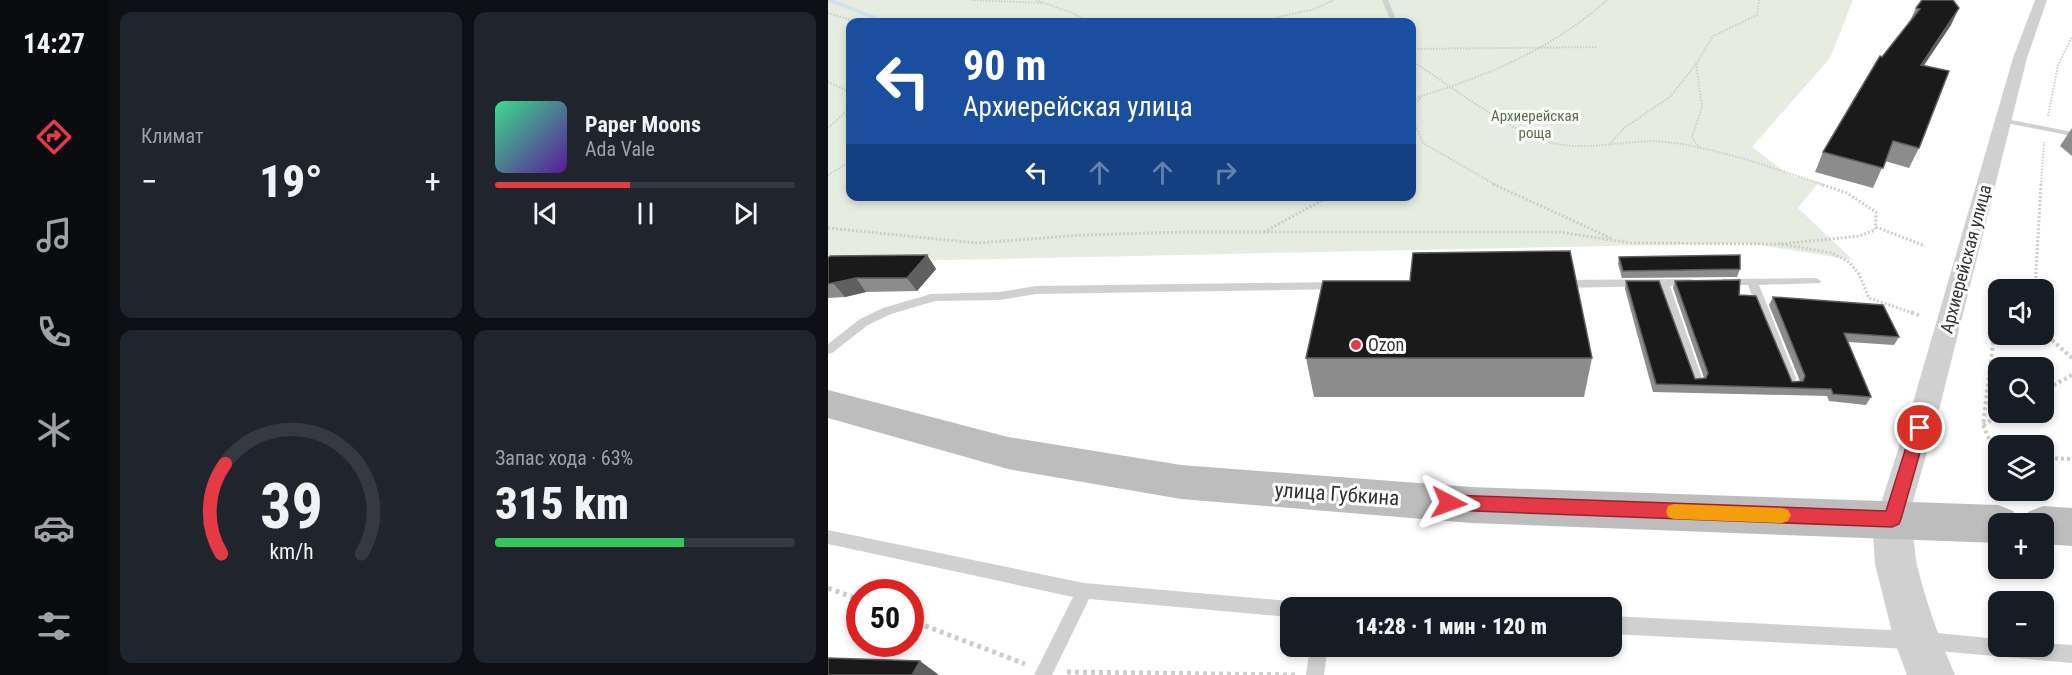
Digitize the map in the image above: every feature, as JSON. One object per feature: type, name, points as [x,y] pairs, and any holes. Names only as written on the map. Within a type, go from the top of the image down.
[{"type":"main road","name":"улица Губкина","points":[[828,404],[1008,453],[1180,482],[1471,504],[1988,524]]},
{"type":"main road","points":[[2054,526],[2072,527]]},
{"type":"street","name":"Архиерейская улица","points":[[1892,519],[1926,406],[2023,49],[2041,0]]},
{"type":"street","points":[[1892,519],[1896,564],[1924,658]]},
{"type":"lane","points":[[1385,0],[1392,18]]},
{"type":"lane","points":[[2004,120],[2072,134]]},
{"type":"lane","points":[[1552,284],[1816,281]]},
{"type":"lane","points":[[1663,282],[1697,381]]},
{"type":"lane","points":[[1752,282],[1792,384]]},
{"type":"lane","points":[[828,350],[864,322],[887,311],[934,297],[1000,296],[1036,290],[1348,286]]},
{"type":"lane","points":[[828,537],[1084,591],[1280,608]]},
{"type":"lane","points":[[1044,674],[1084,591]]},
{"type":"lane","points":[[1622,626],[1924,658],[2072,654]]},
{"type":"lane","points":[[1315,675],[1317,657]]},
{"type":"path","points":[[970,0],[1041,3]]},
{"type":"path","points":[[1036,0],[1082,18]]},
{"type":"path","points":[[1275,18],[1314,9],[1334,0]]},
{"type":"path","points":[[1416,98],[1473,81],[1516,63],[1587,21],[1607,0]]},
{"type":"path","points":[[1611,144],[1624,128],[1670,97],[1696,64],[1713,36],[1757,15],[1759,0]]},
{"type":"path","points":[[828,13],[846,19]]},
{"type":"path","points":[[2036,279],[2045,129],[2058,65],[2072,38]]},
{"type":"path","points":[[1416,49],[1598,47]]},
{"type":"path","points":[[1416,64],[1523,133],[1551,143],[1584,146],[1665,142],[1699,148],[1772,166],[1847,193],[1876,212],[1875,230],[1859,237],[1773,245]]},
{"type":"path","points":[[1696,64],[1702,107],[1692,137],[1699,148]]},
{"type":"path","points":[[828,82],[846,90]]},
{"type":"path","points":[[1416,101],[1424,96]]},
{"type":"path","points":[[828,128],[846,112]]},
{"type":"path","points":[[1416,126],[1424,143],[1444,157],[1503,189],[1619,242]]},
{"type":"path","points":[[828,175],[846,164]]},
{"type":"path","points":[[1263,233],[1321,201]]},
{"type":"path","points":[[1876,226],[1925,246]]},
{"type":"path","points":[[828,228],[977,243],[1083,235],[1559,232],[1619,242],[1773,245],[1824,251],[1848,261],[1858,272],[1869,298],[1919,315]]},
{"type":"path","points":[[2054,342],[2072,358]]},
{"type":"path","points":[[1988,437],[1983,425],[1993,345]]},
{"type":"path","points":[[2054,386],[2072,375]]},
{"type":"path","points":[[1983,425],[1988,422]]},
{"type":"path","points":[[2054,458],[2072,459]]},
{"type":"path","points":[[828,588],[846,595]]},
{"type":"path","points":[[924,626],[1044,674],[1315,675]]},
{"type":"green space","name":"Архиерейская роща","points":[[828,0],[1853,0],[1830,58],[1752,147],[1789,175],[1819,182],[1798,208],[1853,260],[1747,243],[945,260],[828,255]]},
{"type":"building","points":[[1922,0],[1953,0],[1959,8],[1921,65],[1949,71],[1919,148],[1893,141],[1883,168],[1823,152],[1880,56],[1882,57],[1920,9],[1916,8]]},
{"type":"building","points":[[1570,251],[1592,358],[1306,358],[1323,281],[1410,281],[1413,253]]},
{"type":"building","points":[[927,255],[907,278],[856,278],[828,284],[828,258],[830,256]]},
{"type":"building","points":[[1740,255],[1740,269],[1623,271],[1619,257]]},
{"type":"building","points":[[1740,280],[1739,295],[1756,296],[1792,382],[1803,381],[1805,376],[1773,297],[1883,305],[1899,337],[1844,333],[1871,397],[1833,394],[1831,389],[1656,384],[1626,281],[1659,281],[1695,379],[1706,378],[1708,373],[1675,281]]},
{"type":"building","points":[[828,658],[920,661],[912,675],[828,675]]},
{"type":"waterway","points":[[829,0],[875,18]]},
{"type":"slow traffic","points":[[1674,512],[1782,515]]},
{"type":"place","name":"Ozon","points":[[1356,345]]},
{"type":"route","points":[[1449,503],[1892,519],[1920,428]]}]
